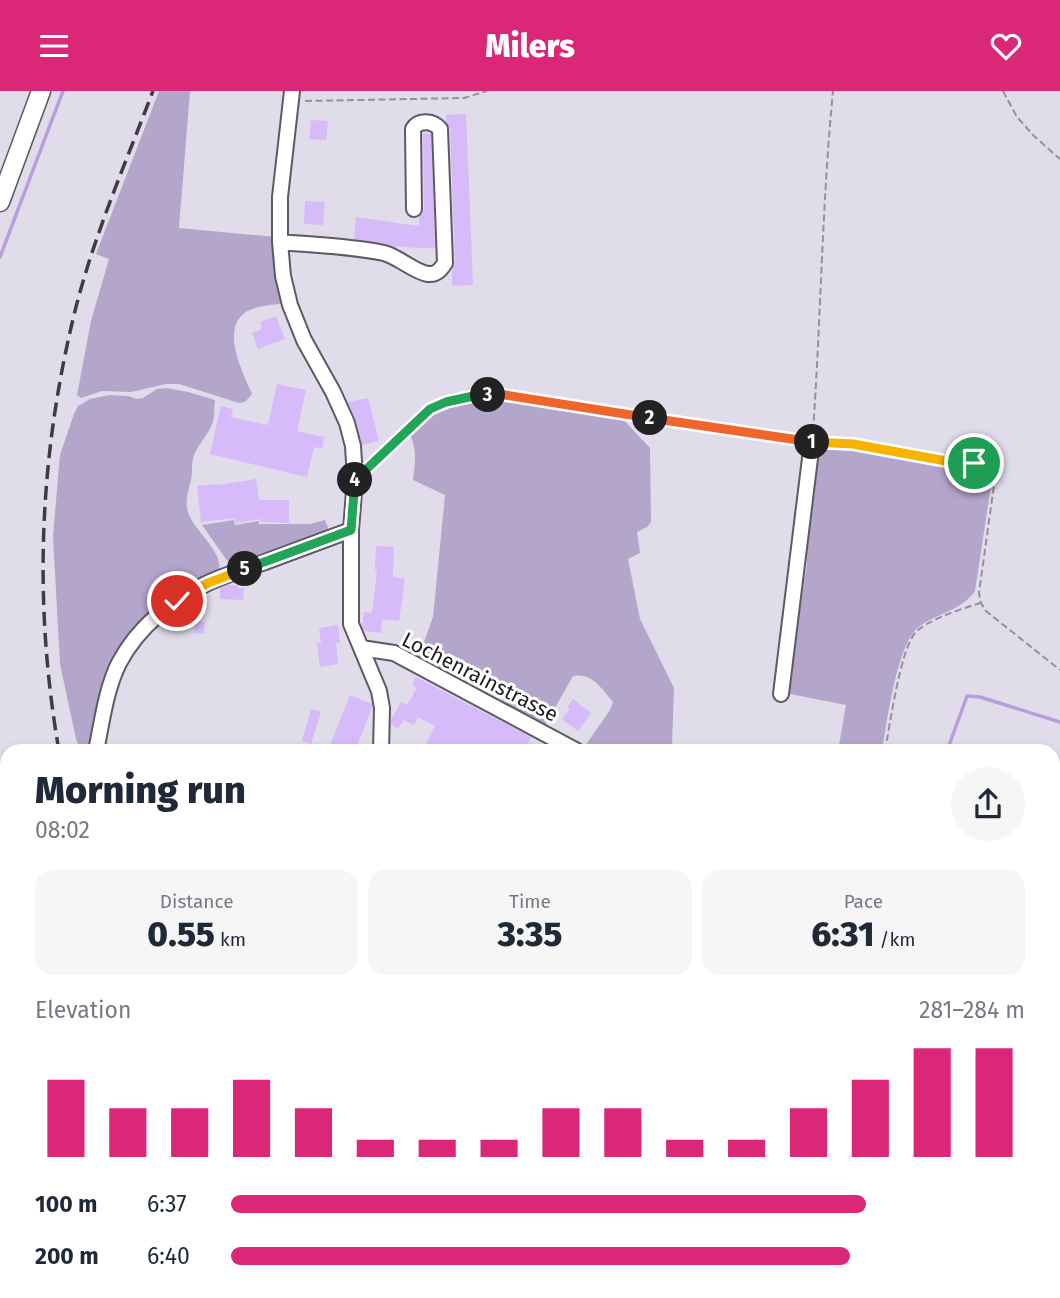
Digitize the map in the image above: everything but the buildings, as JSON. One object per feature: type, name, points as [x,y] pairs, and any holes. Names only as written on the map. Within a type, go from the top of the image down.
[{"type":"main road","points":[[2,191],[41,91]]},
{"type":"street","points":[[291,96],[280,197],[283,276],[290,305],[304,340],[333,393],[353,446],[355,478],[351,530],[351,624],[379,691],[382,708],[381,744]]},
{"type":"street","points":[[280,242],[386,254],[427,274],[441,270],[445,263],[445,252],[440,128],[431,123],[419,123],[413,129],[414,209]]},
{"type":"street","points":[[781,694],[812,442]]},
{"type":"street","points":[[98,744],[119,663],[132,642],[159,614],[208,583],[351,530]]},
{"type":"street","name":"Lochenrainstrasse","points":[[361,648],[394,653],[564,744]]},
{"type":"path","points":[[291,96],[464,98],[487,91]]},
{"type":"path","points":[[812,442],[833,91]]},
{"type":"path","points":[[1003,91],[1017,117],[1060,159]]},
{"type":"path","points":[[355,478],[430,409],[446,402],[478,395],[505,395],[812,442],[853,444],[957,463],[984,464],[990,467],[995,478],[979,593],[981,603],[986,611],[1060,670]]},
{"type":"path","points":[[886,744],[905,653],[915,633],[933,621],[981,603]]},
{"type":"shaded area","points":[[159,91],[190,91],[179,228],[276,237],[285,303],[252,309],[242,315],[236,325],[235,348],[252,394],[245,402],[239,403],[179,384],[166,384],[131,392],[102,391],[81,398],[77,395],[91,321],[109,259],[96,254]]},
{"type":"shaded area","points":[[167,388],[215,400],[213,422],[193,457],[187,508],[194,524],[217,557],[218,574],[130,639],[94,744],[78,744],[60,664],[53,536],[60,455],[78,406],[90,399],[110,395],[143,398],[157,389]]},
{"type":"shaded area","points":[[502,399],[619,415],[650,448],[651,522],[637,532],[640,553],[628,559],[640,619],[674,688],[672,744],[586,744],[613,702],[596,683],[580,675],[573,676],[543,729],[500,706],[509,686],[451,654],[441,676],[417,661],[433,617],[445,495],[413,480],[415,449],[408,432],[432,412],[457,403]]},
{"type":"shaded area","points":[[821,444],[853,444],[924,458],[981,465],[989,470],[992,479],[975,591],[963,603],[920,626],[912,635],[899,665],[883,744],[839,744],[846,705],[785,693],[796,611],[801,602],[807,563],[804,545],[817,447]]},
{"type":"shaded area","points":[[234,520],[235,525],[259,521],[259,524],[310,524],[325,520],[330,533],[231,566],[202,525]]},
{"type":"waterway","points":[[0,257],[63,91]]},
{"type":"waterway","points":[[950,744],[967,696],[980,697],[1060,722]]},
{"type":"railway","points":[[58,744],[45,639],[43,584],[44,528],[54,417],[76,307],[92,252],[153,91]]},
{"type":"route","points":[[177,601],[208,583],[351,530],[355,478],[430,409],[446,402],[478,395],[505,395],[812,442],[853,444],[957,463],[974,463]]}]
